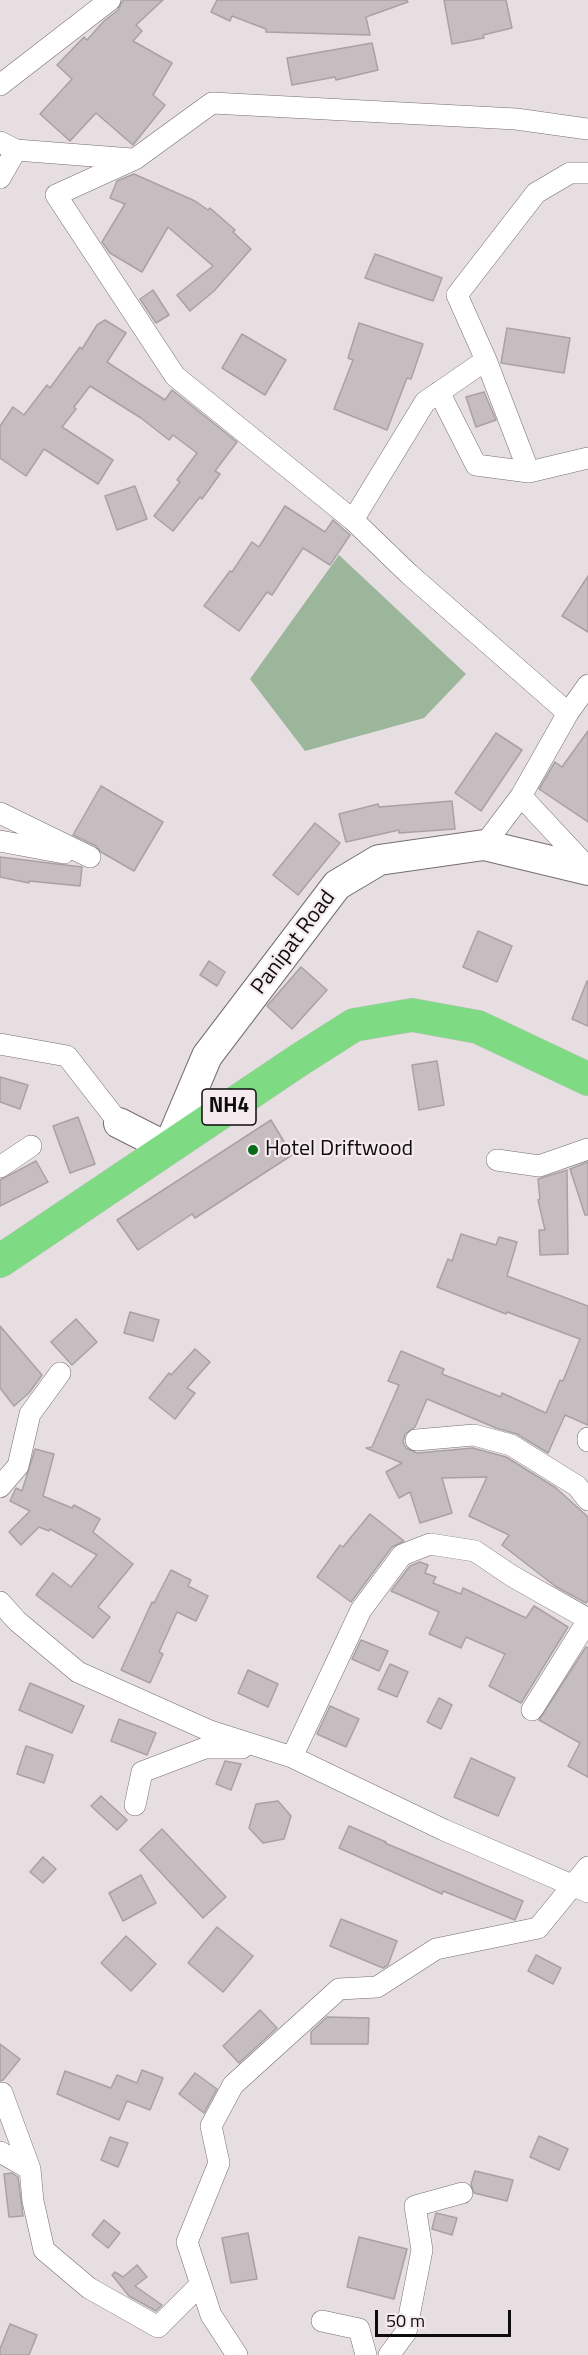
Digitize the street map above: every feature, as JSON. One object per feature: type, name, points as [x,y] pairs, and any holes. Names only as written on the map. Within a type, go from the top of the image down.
[{"type":"highway","name":"NH4","points":[[0,1261],[298,1060],[354,1025],[412,1015],[478,1027],[587,1081]]},
{"type":"street","points":[[0,85],[110,0]]},
{"type":"street","points":[[568,713],[409,574],[353,520],[175,376],[56,195],[135,159],[212,102],[516,119],[588,129]]},
{"type":"street","points":[[0,177],[8,146],[135,159]]},
{"type":"street","points":[[529,472],[486,360],[457,295],[536,194],[570,173],[588,173]]},
{"type":"street","points":[[353,520],[425,402],[486,360]]},
{"type":"street","points":[[439,392],[476,465],[529,472],[588,458]]},
{"type":"street","points":[[484,845],[521,796],[568,713],[588,685]]},
{"type":"street","points":[[521,796],[588,869]]},
{"type":"street","points":[[0,813],[90,857],[0,841]]},
{"type":"street","name":"Panipat Road","points":[[168,1148],[207,1056],[337,885],[379,860],[484,845],[588,869]]},
{"type":"street","points":[[0,1044],[67,1056],[119,1123],[168,1148]]},
{"type":"street","points":[[0,1167],[31,1146]]},
{"type":"street","points":[[497,1160],[538,1166],[588,1149]]},
{"type":"street","points":[[0,1487],[18,1466],[30,1414],[60,1373]]},
{"type":"street","points":[[416,1440],[474,1435],[511,1445],[577,1486],[588,1500]]},
{"type":"street","points":[[292,1757],[361,1610],[402,1555],[430,1544],[475,1551],[512,1576],[588,1619],[532,1710]]},
{"type":"street","points":[[0,1602],[17,1622],[78,1672],[210,1731],[292,1757],[444,1830],[580,1889]]},
{"type":"street","points":[[135,1805],[142,1772],[205,1748],[266,1749]]},
{"type":"street","points":[[237,2355],[212,2315],[187,2242],[219,2163],[211,2126],[233,2085],[339,1989],[377,1987],[436,1949],[538,1928],[580,1889],[588,1867]]},
{"type":"street","points":[[2,2093],[30,2169],[33,2201],[44,2250],[89,2288],[158,2327],[201,2284]]},
{"type":"street","points":[[0,2152],[30,2169]]},
{"type":"street","points":[[389,2355],[406,2332],[422,2250],[415,2206],[462,2193]]},
{"type":"street","points":[[322,2321],[359,2330],[366,2355]]},
{"type":"shaded area","points":[[339,555],[466,674],[424,718],[305,751],[250,679]]},
{"type":"building","points":[[123,0],[163,0],[136,25],[142,31],[133,41],[172,63],[153,95],[165,105],[133,145],[96,113],[70,141],[40,114],[72,79],[57,65],[84,37],[87,40],[104,21],[118,10]]},
{"type":"building","points":[[217,0],[407,0],[408,2],[366,17],[370,35],[266,32],[266,29],[232,16],[230,21],[211,12]]},
{"type":"building","points":[[444,0],[506,0],[512,28],[483,35],[484,38],[452,44]]},
{"type":"building","points":[[372,43],[378,70],[336,80],[335,77],[292,85],[287,58]]},
{"type":"building","points":[[134,174],[195,201],[208,210],[210,208],[235,230],[233,232],[251,249],[214,291],[190,311],[177,295],[213,266],[168,227],[142,272],[110,253],[102,242],[125,204],[110,198],[117,181]]},
{"type":"building","points":[[375,254],[442,278],[433,301],[365,278]]},
{"type":"building","points":[[153,290],[169,315],[156,323],[140,299]]},
{"type":"building","points":[[105,320],[126,333],[107,362],[165,400],[172,390],[237,442],[215,471],[220,474],[202,499],[200,497],[173,531],[154,516],[180,482],[177,480],[197,453],[173,435],[169,440],[141,418],[90,386],[62,427],[113,460],[98,484],[44,449],[26,476],[0,458],[0,426],[13,407],[24,415],[47,385],[50,388],[80,347],[82,349],[97,325]]},
{"type":"building","points":[[359,323],[423,344],[411,379],[407,378],[387,430],[334,409],[353,360],[348,358]]},
{"type":"building","points":[[507,328],[570,338],[564,373],[501,363]]},
{"type":"building","points":[[242,334],[286,360],[265,395],[222,368]]},
{"type":"building","points":[[484,392],[496,420],[476,427],[466,397]]},
{"type":"building","points":[[135,486],[147,519],[117,530],[105,496]]},
{"type":"building","points":[[285,506],[325,532],[333,520],[350,535],[330,565],[303,548],[272,595],[267,592],[239,631],[204,606],[230,571],[232,572],[252,542],[259,547]]},
{"type":"building","points":[[588,576],[588,632],[562,616]]},
{"type":"building","points":[[588,731],[588,822],[539,789],[555,762],[562,767]]},
{"type":"building","points":[[496,733],[522,750],[481,811],[455,793]]},
{"type":"building","points":[[101,786],[163,822],[134,871],[101,852],[96,846],[73,835]]},
{"type":"building","points":[[452,801],[455,829],[399,833],[399,830],[346,842],[339,814],[378,804],[379,807]]},
{"type":"building","points":[[315,823],[340,843],[298,895],[273,875]]},
{"type":"building","points":[[0,857],[82,867],[80,886],[29,881],[29,883],[0,877]]},
{"type":"building","points":[[478,931],[512,946],[497,982],[463,967]]},
{"type":"building","points":[[209,961],[225,972],[217,986],[200,975]]},
{"type":"building","points":[[301,967],[327,990],[292,1029],[267,1006]]},
{"type":"building","points":[[588,981],[588,1026],[572,1019]]},
{"type":"building","points":[[437,1061],[444,1105],[419,1110],[412,1065]]},
{"type":"building","points":[[0,1077],[28,1085],[20,1109],[0,1102]]},
{"type":"building","points":[[78,1117],[95,1164],[70,1173],[53,1126]]},
{"type":"building","points":[[271,1120],[292,1155],[195,1218],[192,1214],[138,1250],[117,1220]]},
{"type":"building","points":[[36,1161],[48,1182],[0,1206],[0,1180]]},
{"type":"building","points":[[588,1162],[588,1215],[585,1215],[570,1169]]},
{"type":"building","points":[[567,1170],[568,1254],[540,1255],[539,1230],[545,1230],[538,1200],[540,1199],[538,1179]]},
{"type":"building","points":[[461,1234],[496,1245],[499,1237],[517,1242],[507,1276],[588,1306],[588,1425],[565,1415],[548,1453],[517,1434],[496,1428],[427,1399],[415,1427],[405,1434],[403,1442],[406,1448],[417,1453],[473,1448],[506,1457],[556,1488],[588,1517],[588,1600],[586,1603],[555,1586],[502,1545],[509,1535],[469,1516],[487,1477],[442,1478],[452,1513],[420,1523],[410,1492],[399,1498],[386,1472],[402,1463],[366,1448],[372,1447],[399,1385],[388,1381],[401,1351],[444,1369],[442,1374],[501,1397],[502,1393],[546,1413],[560,1380],[563,1381],[580,1339],[437,1287],[448,1259],[452,1261]]},
{"type":"building","points":[[130,1312],[159,1320],[153,1341],[124,1333]]},
{"type":"building","points":[[76,1319],[97,1342],[72,1365],[51,1342]]},
{"type":"building","points":[[0,1326],[42,1375],[29,1393],[14,1406],[0,1388]]},
{"type":"building","points":[[195,1349],[210,1362],[187,1388],[195,1393],[175,1419],[149,1398],[169,1373],[171,1375]]},
{"type":"building","points":[[35,1449],[54,1454],[43,1496],[72,1508],[74,1505],[100,1519],[93,1532],[133,1564],[98,1607],[110,1617],[93,1638],[36,1595],[53,1573],[71,1587],[97,1555],[50,1529],[49,1531],[39,1527],[21,1545],[9,1532],[30,1511],[10,1501],[16,1488],[22,1491]]},
{"type":"building","points":[[370,1514],[404,1541],[392,1547],[351,1602],[317,1577],[340,1545],[343,1547]]},
{"type":"building","points":[[420,1562],[428,1565],[425,1573],[436,1577],[433,1583],[461,1594],[463,1588],[526,1618],[534,1606],[568,1627],[521,1703],[489,1686],[505,1654],[466,1637],[461,1648],[429,1634],[439,1612],[391,1591],[410,1566]]},
{"type":"building","points":[[171,1570],[191,1580],[188,1586],[208,1596],[196,1621],[177,1612],[159,1652],[163,1654],[150,1683],[121,1670],[152,1602],[154,1603]]},
{"type":"building","points":[[361,1640],[388,1651],[379,1671],[352,1659]]},
{"type":"building","points":[[586,1647],[588,1648],[588,1777],[568,1766],[580,1743],[539,1720]]},
{"type":"building","points":[[390,1664],[408,1672],[397,1697],[378,1689]]},
{"type":"building","points":[[248,1670],[278,1684],[268,1707],[238,1693]]},
{"type":"building","points":[[30,1683],[84,1706],[72,1733],[19,1710]]},
{"type":"building","points":[[439,1698],[452,1705],[441,1729],[427,1722]]},
{"type":"building","points":[[330,1706],[359,1719],[346,1747],[317,1734]]},
{"type":"building","points":[[119,1719],[156,1733],[147,1755],[111,1741]]},
{"type":"building","points":[[26,1746],[53,1755],[44,1783],[17,1774]]},
{"type":"building","points":[[471,1758],[515,1778],[498,1816],[454,1797]]},
{"type":"building","points":[[225,1761],[241,1764],[231,1790],[216,1784]]},
{"type":"building","points":[[101,1796],[127,1820],[117,1830],[91,1806]]},
{"type":"building","points":[[278,1801],[291,1816],[284,1839],[263,1843],[249,1828],[256,1804]]},
{"type":"building","points":[[349,1826],[523,1901],[515,1920],[443,1891],[442,1894],[339,1848]]},
{"type":"building","points":[[162,1829],[226,1897],[203,1918],[140,1850]]},
{"type":"building","points":[[43,1857],[56,1869],[43,1883],[30,1872]]},
{"type":"building","points":[[141,1875],[156,1903],[123,1921],[109,1893]]},
{"type":"building","points":[[341,1919],[397,1941],[388,1965],[383,1968],[330,1946]]},
{"type":"building","points":[[217,1927],[253,1956],[223,1992],[188,1963]]},
{"type":"building","points":[[126,1936],[156,1964],[131,1991],[101,1963]]},
{"type":"building","points":[[536,1955],[561,1968],[553,1984],[528,1971]]},
{"type":"building","points":[[260,2010],[277,2028],[239,2063],[223,2046]]},
{"type":"building","points":[[327,2017],[369,2018],[368,2044],[311,2044],[311,2032]]},
{"type":"building","points":[[0,2044],[20,2059],[0,2081]]},
{"type":"building","points":[[142,2070],[163,2078],[150,2110],[127,2101],[119,2120],[57,2094],[65,2071],[111,2088],[117,2075],[137,2083]]},
{"type":"building","points":[[195,2073],[217,2089],[204,2113],[179,2094]]},
{"type":"building","points":[[539,2136],[568,2149],[559,2170],[530,2157]]},
{"type":"building","points":[[110,2137],[128,2143],[118,2167],[101,2160]]},
{"type":"building","points":[[475,2171],[513,2180],[507,2201],[474,2193],[471,2184]]},
{"type":"building","points":[[12,2173],[18,2177],[23,2216],[9,2217],[4,2174]]},
{"type":"building","points":[[436,2213],[457,2218],[452,2235],[432,2229]]},
{"type":"building","points":[[104,2220],[120,2233],[108,2248],[92,2235]]},
{"type":"building","points":[[248,2233],[257,2279],[231,2283],[222,2238]]},
{"type":"building","points":[[359,2237],[407,2249],[394,2299],[347,2287]]},
{"type":"building","points":[[137,2265],[147,2277],[135,2286],[162,2305],[156,2311],[129,2296],[112,2275],[115,2272],[123,2277]]},
{"type":"building","points":[[10,2324],[37,2335],[29,2355],[0,2355],[0,2349]]},
{"type":"place","name":"Hotel Driftwood","points":[[253,1150]]}]
